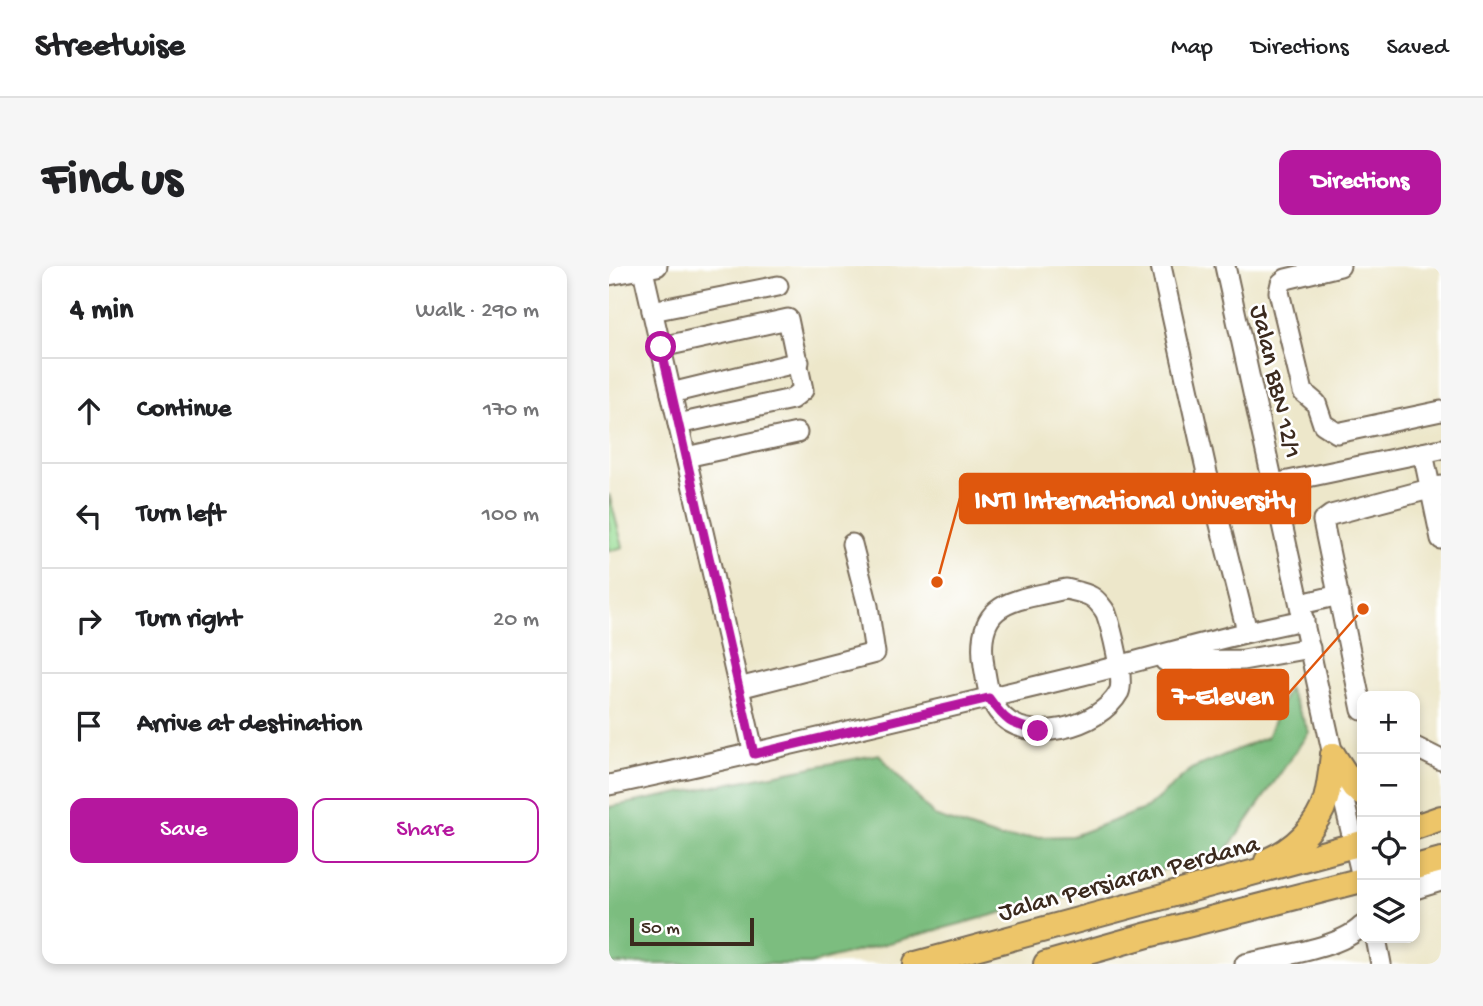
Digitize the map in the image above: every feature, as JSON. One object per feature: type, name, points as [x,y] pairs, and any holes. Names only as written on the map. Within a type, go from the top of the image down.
[{"type":"main road","points":[[1333,755],[1357,789]]},
{"type":"main road","points":[[1225,880],[1286,853],[1316,821],[1326,800],[1333,755]]},
{"type":"main road","points":[[1420,824],[1441,818]]},
{"type":"main road","name":"Jalan Persiaran Perdana","points":[[916,964],[1357,846]]},
{"type":"main road","points":[[1420,866],[1441,860]]},
{"type":"main road","points":[[1046,964],[1357,879]]},
{"type":"street","points":[[1161,266],[1207,473],[1247,631]]},
{"type":"street","name":"Jalan BBN 12/1","points":[[1225,266],[1333,755],[1357,838]]},
{"type":"street","points":[[1340,266],[1286,279],[1281,283],[1279,292],[1303,392],[1316,403],[1323,424],[1337,433],[1441,411]]},
{"type":"street","points":[[609,275],[647,267],[652,311],[754,754]]},
{"type":"street","points":[[652,311],[778,286]]},
{"type":"street","points":[[661,347],[788,319],[799,362],[803,390],[792,399],[678,424]]},
{"type":"street","points":[[671,393],[799,362]]},
{"type":"street","points":[[686,457],[797,433]]},
{"type":"street","points":[[1274,484],[1432,451],[1441,539]]},
{"type":"street","points":[[1358,691],[1323,521],[1331,515],[1436,487]]},
{"type":"street","points":[[739,688],[875,653],[852,544]]},
{"type":"street","points":[[1066,589],[1092,597],[1105,611],[1119,666],[1121,685],[1118,694],[1092,718],[1067,728],[1038,731],[1014,726],[1001,715],[989,698],[983,660],[983,631],[994,611],[1008,603],[1066,589]]},
{"type":"street","points":[[609,785],[754,754],[1119,666],[1247,631],[1302,612],[1339,595]]},
{"type":"street","points":[[1139,660],[1243,660],[1310,648]]},
{"type":"street","points":[[1420,750],[1441,760]]},
{"type":"street","points":[[1420,887],[1441,881]]},
{"type":"street","points":[[1245,964],[1316,948],[1357,929]]},
{"type":"street","points":[[1377,943],[1381,964]]},
{"type":"street","points":[[1290,953],[1301,955],[1313,964]]},
{"type":"green space","points":[[609,494],[623,547],[609,551]]},
{"type":"green space","points":[[1288,688],[1309,732],[1225,853],[810,964],[609,964],[609,807],[879,754],[934,816],[1000,838],[1073,836],[1147,808],[1191,769],[1267,737]]},
{"type":"place","name":"INTI International University","points":[[937,582]]},
{"type":"place","name":"7-Eleven","points":[[1363,609]]},
{"type":"route","points":[[661,347],[754,754],[989,698],[1001,715],[1014,726],[1038,731]]}]
